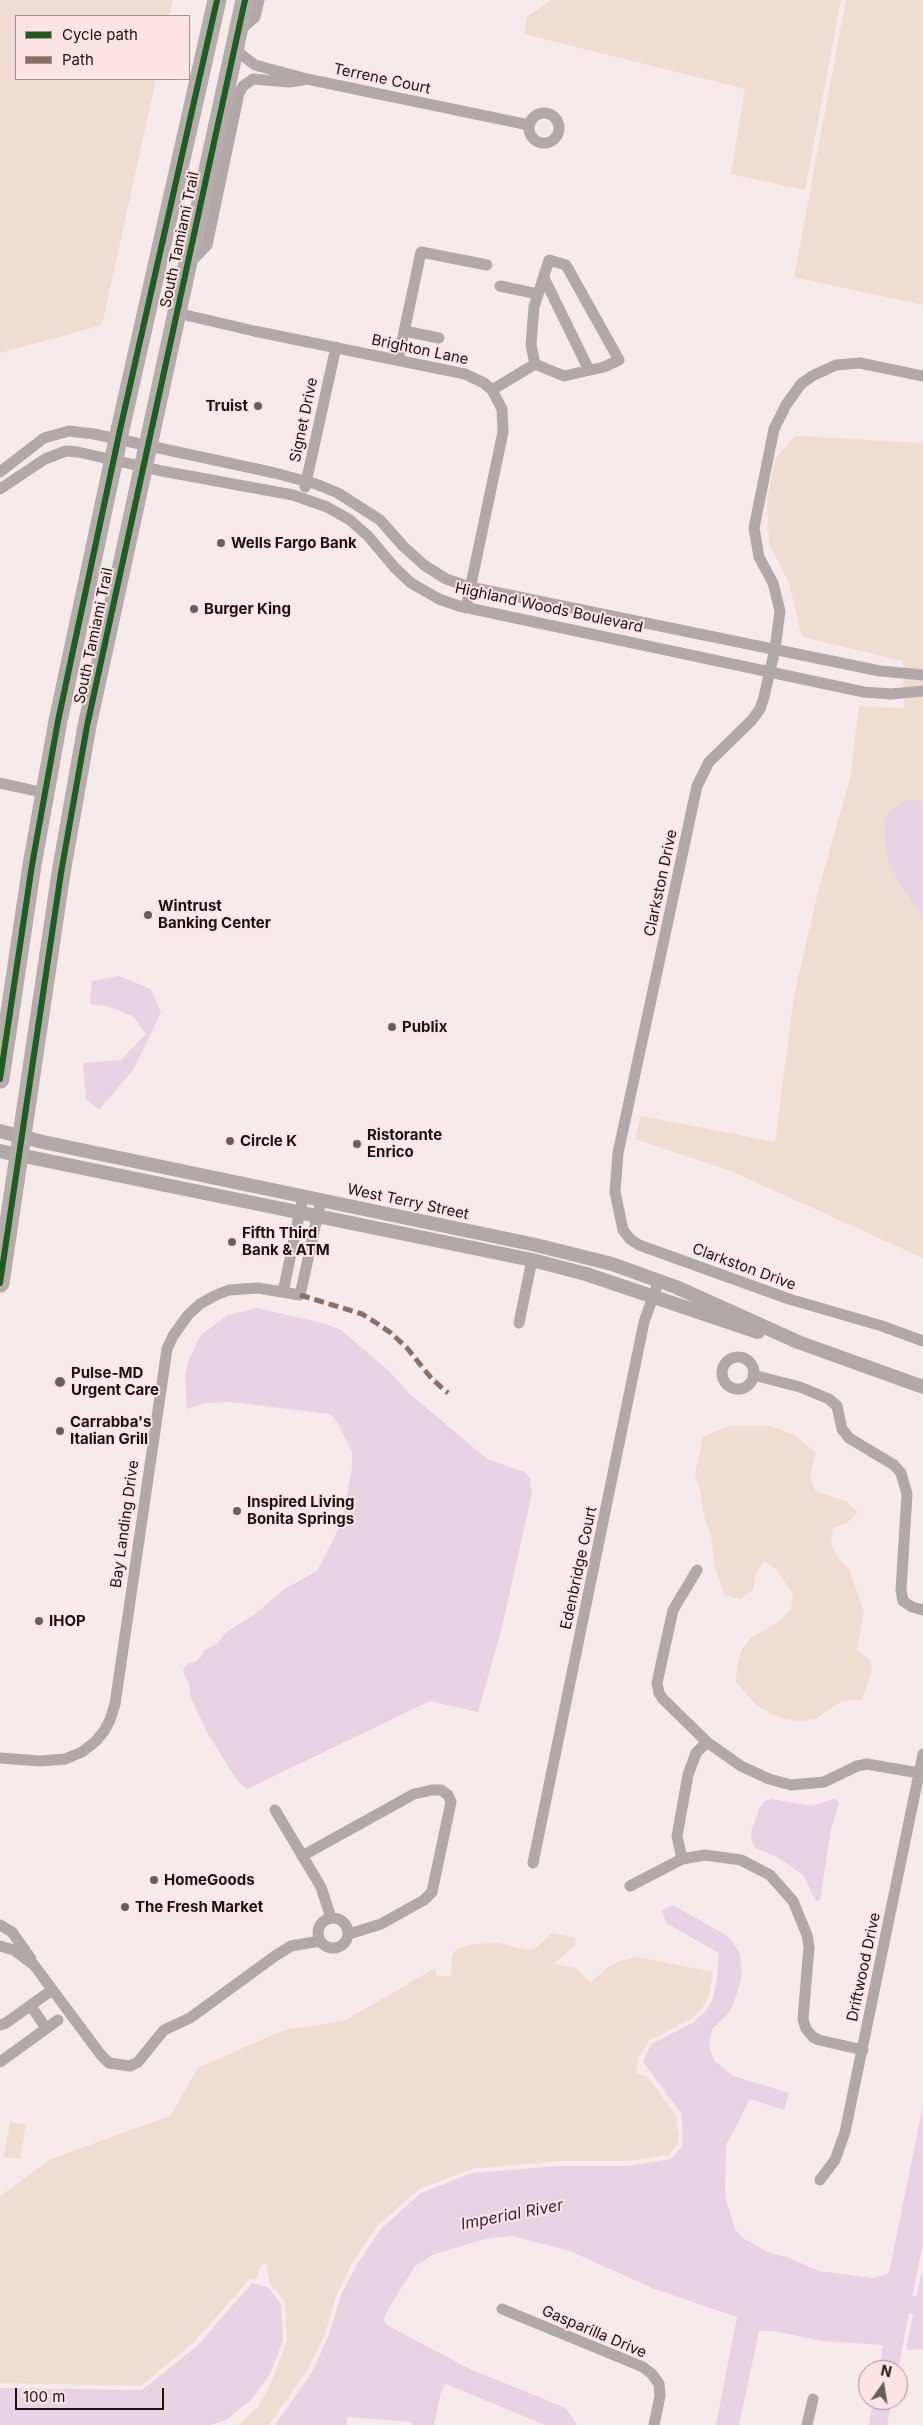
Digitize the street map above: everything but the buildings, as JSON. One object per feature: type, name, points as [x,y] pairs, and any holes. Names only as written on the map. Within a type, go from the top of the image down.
[{"type":"main road","name":"South Tamiami Trail","points":[[0,1079],[45,793],[72,650],[217,0]]},
{"type":"main road","name":"South Tamiami Trail","points":[[0,1283],[74,798],[143,467],[245,0]]},
{"type":"street","points":[[236,40],[255,17],[258,0]]},
{"type":"street","name":"Terrene Court","points":[[236,40],[255,65],[307,79],[529,125]]},
{"type":"street","points":[[188,265],[207,245],[242,86],[252,78],[289,82],[307,79]]},
{"type":"street","points":[[398,360],[421,252],[488,265]]},
{"type":"street","points":[[549,260],[566,265],[619,360],[564,376],[535,364],[531,345],[534,306],[549,260]]},
{"type":"street","points":[[544,278],[589,370]]},
{"type":"street","points":[[500,286],[538,294]]},
{"type":"street","name":"Brighton Lane","points":[[178,313],[470,376],[484,383],[492,390]]},
{"type":"street","points":[[404,331],[439,338]]},
{"type":"street","name":"Signet Drive","points":[[303,498],[336,347]]},
{"type":"street","name":"Clarkston Drive","points":[[923,376],[860,363],[836,364],[824,369],[802,384],[782,411],[770,442],[754,528],[759,557],[773,582],[780,611],[775,649],[760,710],[709,762],[697,786],[618,1153],[615,1192],[619,1219],[623,1230],[630,1239],[639,1245],[789,1300],[882,1326],[923,1341]]},
{"type":"street","points":[[466,608],[504,432],[502,409],[492,390],[535,364]]},
{"type":"street","name":"Highland Woods Boulevard","points":[[0,472],[44,438],[56,433],[82,432],[306,481],[338,492],[369,511],[391,529],[403,546],[424,565],[446,579],[470,587],[662,628],[880,671],[923,675]]},
{"type":"street","name":"Highland Woods Boulevard","points":[[0,489],[55,454],[78,452],[143,467],[303,498],[327,507],[350,520],[368,536],[394,568],[420,589],[439,599],[466,608],[871,693],[906,694],[923,692]]},
{"type":"street","points":[[0,783],[45,793]]},
{"type":"street","name":"West Terry Street","points":[[0,1131],[536,1245],[612,1264],[658,1280],[798,1342],[923,1387]]},
{"type":"street","name":"West Terry Street","points":[[0,1152],[532,1260],[586,1274],[770,1336],[798,1342]]},
{"type":"street","points":[[284,1292],[303,1196]]},
{"type":"street","name":"Bay Landing Drive","points":[[0,1758],[40,1761],[65,1759],[82,1752],[96,1741],[104,1731],[110,1720],[114,1704],[167,1349],[173,1336],[188,1315],[200,1304],[229,1290],[252,1288],[300,1296],[321,1200]]},
{"type":"street","points":[[519,1324],[532,1260]]},
{"type":"street","name":"Edenbridge Court","points":[[534,1863],[644,1322],[658,1280]]},
{"type":"street","points":[[753,1375],[800,1387],[829,1398],[838,1406],[842,1428],[848,1438],[894,1465],[901,1473],[907,1494],[901,1590],[903,1601],[912,1607],[923,1610]]},
{"type":"street","points":[[697,1570],[673,1610],[657,1683],[659,1693],[663,1699],[707,1742],[741,1766],[769,1779],[791,1785],[824,1782],[857,1766],[867,1764],[919,1773]]},
{"type":"street","points":[[682,1858],[677,1836],[688,1774],[696,1753],[707,1742]]},
{"type":"street","name":"Driftwood Drive","points":[[820,2180],[835,2160],[840,2149],[863,2050],[923,1754]]},
{"type":"street","points":[[302,1856],[414,1794],[441,1790],[448,1795],[451,1802],[432,1892],[424,1900],[381,1924],[349,1934]]},
{"type":"street","points":[[275,1810],[321,1887],[332,1918]]},
{"type":"street","points":[[630,1886],[682,1858],[706,1855],[729,1857],[752,1864],[779,1883],[800,1912],[807,1935],[809,1947],[803,2019],[806,2029],[813,2037],[819,2040],[863,2050]]},
{"type":"street","points":[[332,1918],[344,1922],[349,1934],[346,1942],[337,1948],[328,1948],[318,1935],[323,1922],[332,1918]]},
{"type":"street","points":[[0,1925],[12,1932],[52,1990],[101,2055],[109,2062],[130,2066],[138,2062],[164,2030],[190,2018],[275,1956],[291,1946],[320,1940]]},
{"type":"street","points":[[0,1946],[14,1950],[34,1965]]},
{"type":"street","points":[[0,2025],[6,2023],[52,1990]]},
{"type":"street","points":[[31,2006],[46,2028]]},
{"type":"street","points":[[0,2062],[58,2020]]},
{"type":"street","name":"Gasparilla Drive","points":[[502,2309],[643,2367],[652,2374],[659,2384],[660,2396],[654,2425]]},
{"type":"street","points":[[807,2425],[813,2399]]},
{"type":"shaded area","points":[[0,0],[173,0],[170,15],[15,15],[15,80],[156,80],[102,325],[0,353]]},
{"type":"shaded area","points":[[551,0],[841,0],[805,190],[731,174],[745,89],[524,34],[527,17]]},
{"type":"shaded area","points":[[846,0],[923,0],[923,305],[794,277]]},
{"type":"shaded area","points":[[795,436],[923,443],[923,1258],[731,1171],[635,1139],[641,1116],[775,1142],[794,996],[817,896],[850,778],[859,706],[904,708],[903,661],[802,637],[789,583],[769,544],[767,500],[775,459]]},
{"type":"shaded area","points":[[728,1426],[771,1426],[796,1436],[816,1453],[810,1476],[816,1492],[846,1501],[858,1512],[847,1523],[833,1528],[831,1544],[838,1558],[849,1569],[864,1613],[857,1650],[870,1659],[872,1670],[862,1700],[842,1701],[815,1719],[800,1721],[784,1719],[769,1713],[756,1705],[736,1682],[737,1666],[742,1649],[752,1637],[779,1622],[791,1610],[793,1594],[776,1569],[764,1561],[756,1574],[753,1590],[740,1599],[725,1595],[714,1565],[711,1535],[705,1520],[695,1474],[703,1437]]},
{"type":"shaded area","points":[[552,1933],[575,1938],[576,1945],[553,1964],[577,1968],[590,1983],[607,1968],[620,1961],[637,1957],[713,1972],[709,1996],[703,2007],[692,2018],[650,2040],[638,2057],[637,2073],[648,2077],[676,2115],[679,2133],[678,2144],[669,2155],[629,2161],[559,2161],[472,2169],[419,2189],[378,2225],[354,2260],[337,2293],[325,2334],[308,2369],[269,2425],[238,2425],[257,2408],[269,2388],[287,2341],[285,2302],[270,2284],[266,2262],[260,2267],[256,2279],[249,2280],[194,2342],[141,2386],[0,2383],[0,2196],[51,2159],[170,2116],[198,2068],[284,2030],[344,2021],[435,1968],[436,1976],[451,1976],[452,1955],[458,1948],[473,1944],[497,1943],[528,1950],[535,1949]]},
{"type":"shaded area","points":[[10,2122],[26,2124],[20,2159],[4,2157]]},
{"type":"water","points":[[906,800],[920,801],[923,804],[923,916],[901,886],[889,863],[885,841],[884,819],[895,806]]},
{"type":"water","points":[[119,976],[151,989],[161,1013],[133,1070],[99,1110],[86,1099],[83,1063],[121,1060],[146,1034],[134,1017],[110,1007],[90,1004],[92,981]]},
{"type":"water","points":[[257,1308],[326,1324],[341,1330],[389,1371],[410,1394],[487,1459],[524,1472],[530,1478],[532,1493],[502,1627],[478,1712],[430,1701],[247,1789],[238,1782],[208,1734],[191,1698],[189,1683],[183,1670],[188,1664],[195,1662],[201,1657],[204,1650],[217,1644],[226,1632],[254,1615],[283,1590],[317,1571],[342,1522],[352,1468],[352,1452],[338,1424],[330,1414],[230,1402],[206,1403],[187,1409],[185,1377],[188,1362],[202,1334],[228,1315]]},
{"type":"water","points":[[772,1799],[812,1806],[833,1799],[837,1800],[839,1804],[831,1829],[820,1900],[816,1901],[803,1875],[777,1857],[756,1848],[752,1842],[751,1832],[760,1807],[765,1801]]},
{"type":"water","points":[[673,1905],[729,1937],[740,1953],[742,1975],[737,1994],[729,2013],[712,2029],[709,2047],[715,2061],[733,2076],[789,2093],[784,2110],[750,2099],[726,2145],[725,2196],[735,2229],[744,2239],[772,2254],[787,2257],[819,2271],[873,2278],[889,2273],[923,2105],[923,2242],[900,2360],[881,2360],[883,2345],[822,2341],[774,2331],[759,2331],[739,2425],[716,2425],[737,2317],[652,2288],[570,2251],[512,2236],[485,2239],[432,2255],[415,2266],[387,2311],[384,2319],[385,2324],[470,2369],[566,2408],[577,2425],[545,2425],[446,2384],[441,2392],[434,2425],[412,2425],[412,2422],[348,2417],[346,2425],[275,2425],[312,2372],[329,2335],[341,2295],[358,2263],[381,2229],[421,2193],[472,2173],[559,2166],[629,2166],[671,2159],[682,2146],[681,2113],[643,2062],[651,2044],[694,2022],[707,2010],[713,1998],[719,1953],[666,1923],[662,1910]]},
{"type":"water","points":[[921,2274],[923,2274],[923,2349],[906,2350]]},
{"type":"water","points":[[252,2283],[269,2288],[281,2304],[283,2340],[270,2374],[252,2399],[226,2420],[211,2425],[0,2425],[0,2388],[142,2390],[197,2346]]},
{"type":"water","points":[[871,2410],[890,2410],[887,2425],[869,2425]]},
{"type":"waterway","name":"Imperial River","points":[[886,2305],[923,2305]]},
{"type":"marked path","points":[[300,1295],[362,1314],[378,1324],[407,1348],[432,1379],[448,1393]]},
{"type":"cycle path","points":[[0,1079],[32,865],[58,721],[120,430],[217,0]]},
{"type":"cycle path","points":[[0,1283],[61,873],[87,726],[245,0]]},
{"type":"place","name":"Truist","points":[[258,406]]},
{"type":"place","name":"Wells Fargo Bank","points":[[221,543]]},
{"type":"place","name":"Burger King","points":[[194,609]]},
{"type":"place","name":"Wintrust Banking Center","points":[[148,915]]},
{"type":"place","name":"Publix","points":[[392,1027]]},
{"type":"place","name":"Circle K","points":[[230,1141]]},
{"type":"place","name":"Ristorante Enrico","points":[[357,1144]]},
{"type":"place","name":"Fifth Third Bank & ATM","points":[[232,1242]]},
{"type":"place","name":"Pulse-MD Urgent Care","points":[[60,1382]]},
{"type":"place","name":"Carrabba's Italian Grill","points":[[60,1431]]},
{"type":"place","name":"Inspired Living Bonita Springs","points":[[237,1511]]},
{"type":"place","name":"IHOP","points":[[39,1621]]},
{"type":"place","name":"HomeGoods","points":[[154,1880]]},
{"type":"place","name":"The Fresh Market","points":[[125,1907]]}]
